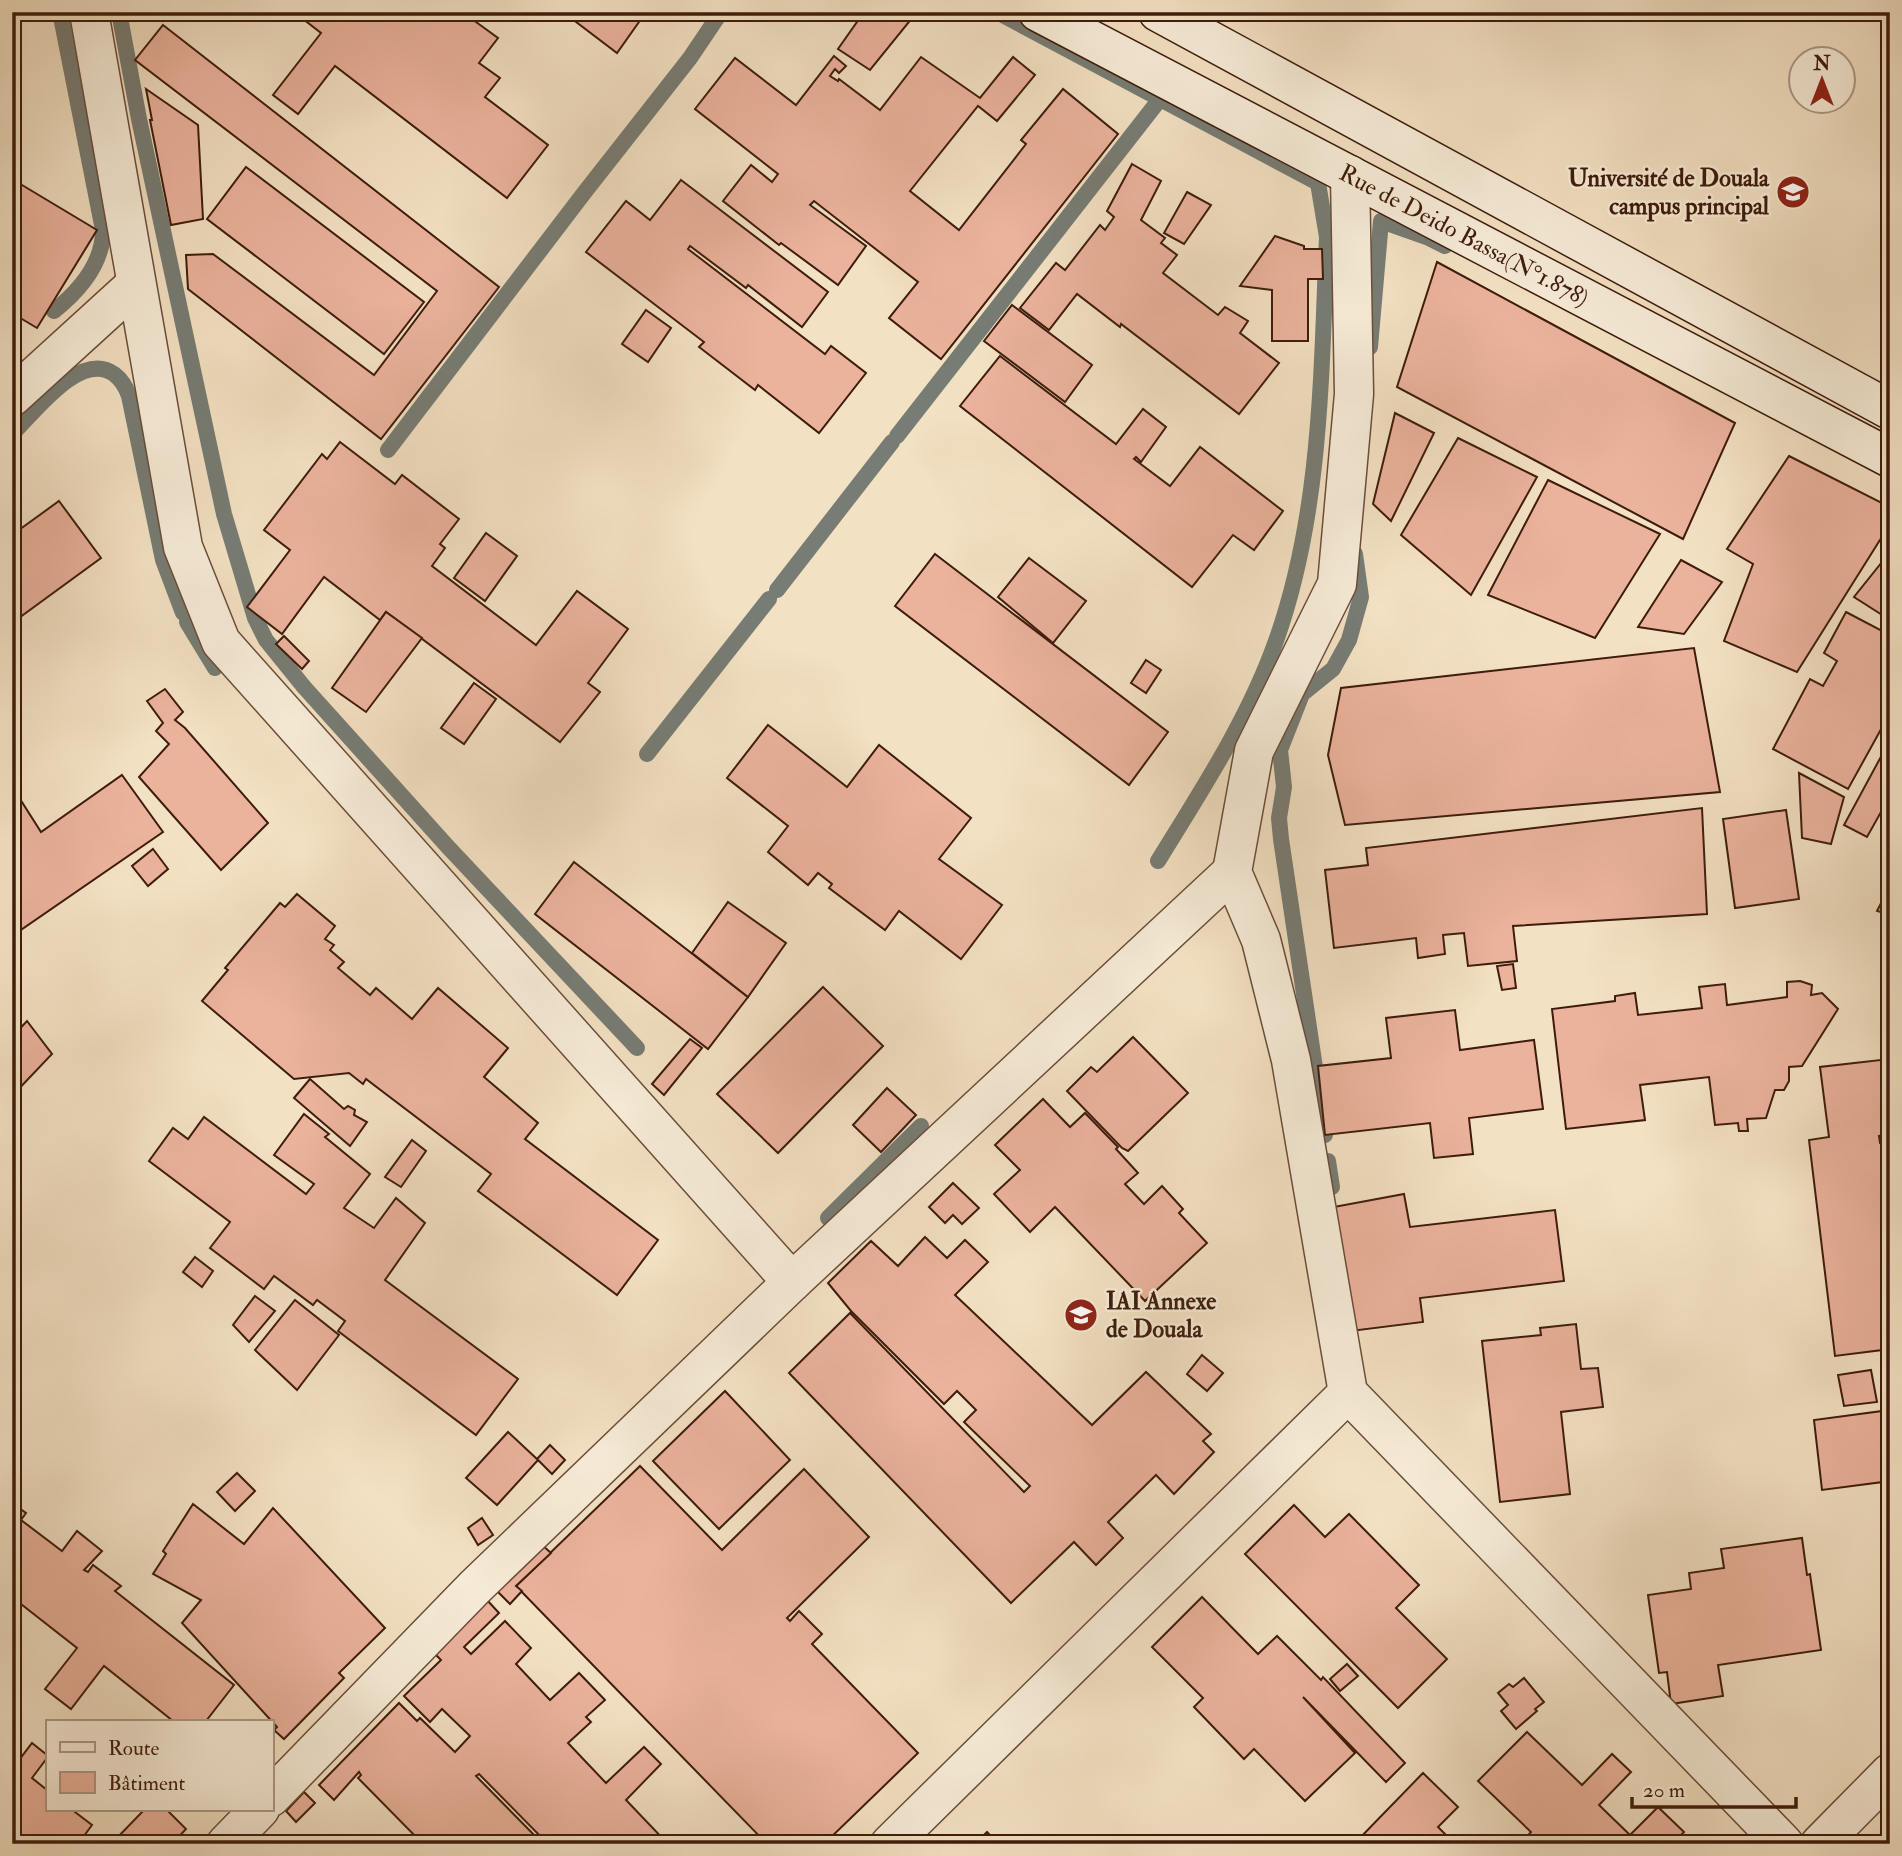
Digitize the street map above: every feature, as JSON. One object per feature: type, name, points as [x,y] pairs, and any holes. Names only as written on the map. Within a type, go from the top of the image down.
[{"type":"street","points":[[89,12],[183,547],[221,642],[792,1282]]},
{"type":"street","name":"Rue de Deido Bassa(N°1.878)","points":[[1038,12],[1890,458]]},
{"type":"street","points":[[1158,12],[1890,410]]},
{"type":"street","points":[[1350,175],[1354,394],[1337,584],[1254,751],[1232,872],[1261,940],[1291,1060],[1348,1393],[1784,1844]]},
{"type":"street","points":[[12,397],[136,284]]},
{"type":"street","points":[[273,1795],[475,1587],[792,1282],[1232,872]]},
{"type":"street","points":[[890,1844],[1348,1393]]},
{"type":"street","points":[[1820,1844],[1890,1773]]},
{"type":"street","points":[[226,1844],[258,1811]]},
{"type":"building","points":[[294,12],[467,12],[465,14],[498,38],[479,63],[500,78],[485,97],[548,145],[507,198],[335,66],[298,114],[273,95],[321,33]]},
{"type":"building","points":[[563,12],[646,12],[617,53]]},
{"type":"building","points":[[864,12],[917,12],[870,70],[838,49]]},
{"type":"building","points":[[163,25],[499,287],[381,439],[188,289],[186,255],[213,254],[374,375],[437,291],[135,60]]},
{"type":"building","points":[[834,56],[846,66],[839,73],[835,69],[830,76],[838,81],[839,79],[880,110],[921,57],[980,98],[1013,57],[1035,75],[997,121],[978,106],[910,191],[959,230],[1026,144],[1021,140],[1063,89],[1118,134],[941,359],[889,318],[918,282],[814,201],[810,205],[866,246],[838,285],[781,243],[779,245],[723,201],[751,165],[772,182],[778,174],[695,109],[735,58],[796,105]]},
{"type":"building","points":[[146,89],[198,125],[203,219],[171,225]]},
{"type":"building","points":[[1132,164],[1161,181],[1141,220],[1165,238],[1161,243],[1177,255],[1163,273],[1218,315],[1225,307],[1248,321],[1240,333],[1279,363],[1239,414],[1077,294],[1049,330],[1020,308],[1056,263],[1065,270],[1100,225],[1105,230],[1114,217],[1107,211]]},
{"type":"building","points":[[246,167],[424,302],[384,354],[207,219]]},
{"type":"building","points":[[12,179],[97,230],[37,328],[12,313]]},
{"type":"building","points":[[681,180],[828,292],[802,327],[748,285],[746,288],[690,246],[688,249],[825,354],[831,346],[866,373],[819,433],[758,385],[755,390],[699,347],[704,342],[586,252],[626,201],[650,220]]},
{"type":"building","points":[[1187,192],[1211,205],[1184,244],[1164,233]]},
{"type":"building","points":[[1275,236],[1304,246],[1304,249],[1322,249],[1323,279],[1308,279],[1308,341],[1272,341],[1272,290],[1240,286]]},
{"type":"building","points":[[1437,262],[1735,423],[1683,539],[1397,387]]},
{"type":"building","points":[[1012,305],[1092,365],[1065,402],[984,341]]},
{"type":"building","points":[[646,310],[671,328],[648,362],[622,344]]},
{"type":"building","points":[[1000,356],[1116,444],[1143,409],[1166,427],[1141,462],[1136,457],[1134,459],[1170,486],[1200,447],[1283,511],[1254,550],[1233,535],[1192,587],[960,406]]},
{"type":"building","points":[[1395,413],[1434,433],[1391,521],[1373,504]]},
{"type":"building","points":[[1458,438],[1537,477],[1471,595],[1401,535]]},
{"type":"building","points":[[340,442],[395,484],[402,475],[459,519],[440,544],[445,548],[432,566],[536,645],[577,591],[628,629],[588,683],[600,692],[560,742],[386,612],[380,620],[324,577],[282,634],[247,607],[290,550],[264,530],[322,454],[327,459]]},
{"type":"building","points":[[1789,456],[1890,507],[1890,524],[1797,672],[1724,641],[1753,564],[1727,549]]},
{"type":"building","points":[[1548,480],[1660,534],[1595,638],[1488,595]]},
{"type":"building","points":[[59,501],[101,558],[12,623],[12,535]]},
{"type":"building","points":[[486,533],[517,556],[485,601],[454,578]]},
{"type":"building","points":[[1890,552],[1890,620],[1854,597]]},
{"type":"building","points":[[935,554],[1168,732],[1129,785],[895,606]]},
{"type":"building","points":[[1029,558],[1086,601],[1053,643],[998,597]]},
{"type":"building","points":[[1681,560],[1722,582],[1684,634],[1638,627]]},
{"type":"building","points":[[386,612],[422,638],[366,712],[332,688]]},
{"type":"building","points":[[1846,612],[1890,635],[1890,713],[1848,789],[1773,749],[1810,679],[1823,686],[1837,661],[1824,653]]},
{"type":"building","points":[[284,636],[309,661],[302,669],[276,644]]},
{"type":"building","points":[[1694,648],[1720,792],[1345,825],[1328,755],[1341,688]]},
{"type":"building","points":[[1146,660],[1161,670],[1146,693],[1131,683]]},
{"type":"building","points":[[474,683],[496,699],[464,744],[441,728]]},
{"type":"building","points":[[165,689],[183,712],[175,720],[268,823],[221,870],[139,777],[169,744],[156,731],[163,723],[147,701]]},
{"type":"building","points":[[768,725],[847,787],[879,745],[971,818],[939,859],[1002,905],[961,959],[899,911],[885,930],[829,888],[832,884],[818,873],[808,885],[768,852],[788,826],[727,778]]},
{"type":"building","points":[[1890,740],[1890,796],[1867,837],[1844,825]]},
{"type":"building","points":[[1799,773],[1844,797],[1831,844],[1802,838]]},
{"type":"building","points":[[122,775],[163,832],[12,936],[12,805],[20,799],[41,832]]},
{"type":"building","points":[[1702,808],[1707,914],[1513,926],[1517,961],[1468,966],[1464,933],[1443,935],[1445,954],[1418,958],[1416,938],[1334,948],[1325,870],[1368,865],[1366,848]]},
{"type":"building","points":[[1786,810],[1799,899],[1735,908],[1723,819]]},
{"type":"building","points":[[153,849],[168,869],[148,886],[132,866]]},
{"type":"building","points":[[574,862],[748,997],[708,1049],[535,914]]},
{"type":"building","points":[[1890,886],[1890,915],[1877,911]]},
{"type":"building","points":[[297,894],[335,926],[325,939],[334,945],[330,950],[344,962],[338,968],[370,995],[376,988],[412,1019],[438,988],[508,1048],[484,1077],[538,1123],[525,1139],[658,1240],[617,1295],[478,1191],[491,1174],[366,1079],[363,1084],[349,1073],[294,1079],[202,1001],[228,970],[225,968],[280,903],[285,907]]},
{"type":"building","points":[[728,902],[786,943],[748,997],[692,953]]},
{"type":"building","points":[[1513,964],[1516,988],[1502,990],[1497,966]]},
{"type":"building","points":[[1800,981],[1812,985],[1811,995],[1822,993],[1838,1009],[1802,1066],[1789,1067],[1789,1081],[1784,1090],[1775,1090],[1766,1118],[1747,1119],[1748,1131],[1739,1131],[1738,1123],[1715,1125],[1709,1077],[1640,1085],[1645,1120],[1566,1129],[1552,1009],[1615,1001],[1615,996],[1635,993],[1638,1015],[1702,1008],[1699,987],[1725,984],[1727,1005],[1787,997],[1787,982]]},
{"type":"building","points":[[823,987],[883,1046],[778,1153],[717,1094]]},
{"type":"building","points":[[1455,1010],[1460,1050],[1534,1040],[1543,1109],[1469,1118],[1473,1154],[1434,1158],[1430,1123],[1325,1135],[1318,1066],[1391,1058],[1386,1018]]},
{"type":"building","points":[[27,1021],[52,1054],[13,1095],[12,1037]]},
{"type":"building","points":[[1133,1037],[1188,1093],[1128,1151],[1067,1091],[1091,1067],[1097,1072]]},
{"type":"building","points":[[690,1039],[702,1048],[664,1095],[652,1084]]},
{"type":"building","points":[[1889,1059],[1890,1135],[1879,1136],[1880,1143],[1890,1142],[1890,1202],[1887,1203],[1890,1228],[1890,1349],[1835,1356],[1809,1140],[1829,1137],[1820,1067]]},
{"type":"building","points":[[310,1079],[344,1109],[348,1106],[355,1110],[354,1115],[367,1122],[350,1146],[294,1098]]},
{"type":"building","points":[[887,1088],[916,1115],[881,1152],[853,1125]]},
{"type":"building","points":[[1043,1099],[1070,1127],[1085,1113],[1118,1147],[1116,1149],[1138,1173],[1125,1184],[1144,1204],[1162,1186],[1183,1209],[1179,1213],[1207,1243],[1145,1301],[1055,1207],[1030,1232],[994,1194],[1020,1170],[995,1145]]},
{"type":"building","points":[[304,1114],[329,1134],[325,1137],[370,1174],[344,1208],[374,1228],[396,1198],[425,1223],[385,1280],[518,1379],[476,1435],[338,1331],[345,1321],[317,1300],[313,1305],[274,1276],[264,1289],[210,1248],[230,1222],[149,1161],[173,1128],[188,1139],[204,1117],[306,1194],[314,1184],[274,1155]]},
{"type":"building","points":[[412,1140],[426,1151],[401,1187],[385,1177]]},
{"type":"building","points":[[953,1183],[979,1208],[962,1224],[953,1215],[945,1223],[929,1207]]},
{"type":"building","points":[[1404,1194],[1410,1227],[1555,1210],[1564,1281],[1420,1298],[1423,1322],[1343,1332],[1323,1209]]},
{"type":"building","points":[[925,1237],[947,1258],[965,1240],[988,1262],[955,1295],[1092,1425],[1146,1372],[1211,1434],[1203,1441],[1214,1452],[1174,1494],[1156,1475],[1108,1522],[1123,1538],[1096,1565],[1074,1542],[1011,1603],[789,1373],[850,1313],[1024,1492],[1030,1486],[964,1422],[976,1410],[957,1391],[944,1404],[851,1311],[828,1283],[871,1241],[898,1266]]},
{"type":"building","points":[[195,1257],[213,1271],[202,1287],[183,1272]]},
{"type":"building","points":[[255,1296],[275,1311],[249,1342],[233,1325]]},
{"type":"building","points":[[295,1300],[339,1335],[297,1390],[255,1350]]},
{"type":"building","points":[[1576,1324],[1581,1369],[1598,1368],[1603,1407],[1561,1412],[1570,1494],[1500,1502],[1482,1341],[1541,1335],[1540,1328]]},
{"type":"building","points":[[1202,1355],[1223,1373],[1207,1391],[1187,1374]]},
{"type":"building","points":[[1871,1370],[1877,1402],[1844,1406],[1838,1375]]},
{"type":"building","points":[[1885,1379],[1890,1379],[1890,1403],[1887,1404]]},
{"type":"building","points":[[725,1391],[790,1460],[719,1529],[653,1461]]},
{"type":"building","points":[[1890,1410],[1890,1481],[1822,1490],[1814,1420]]},
{"type":"building","points":[[508,1432],[537,1459],[550,1445],[565,1460],[552,1474],[538,1460],[497,1505],[466,1478]]},
{"type":"building","points":[[640,1466],[722,1550],[804,1469],[869,1537],[787,1618],[790,1621],[799,1611],[822,1634],[812,1644],[918,1753],[824,1844],[767,1844],[516,1586]]},
{"type":"building","points":[[237,1473],[255,1491],[235,1511],[217,1492]]},
{"type":"building","points":[[12,1503],[26,1513],[21,1520],[62,1551],[77,1531],[102,1551],[84,1570],[88,1572],[93,1565],[121,1586],[115,1591],[234,1685],[207,1720],[172,1720],[104,1666],[71,1709],[45,1689],[77,1648],[12,1597]]},
{"type":"building","points":[[193,1504],[244,1544],[273,1508],[385,1628],[339,1673],[344,1678],[284,1739],[274,1730],[277,1727],[273,1720],[182,1623],[201,1600],[153,1574],[166,1554],[163,1551]]},
{"type":"building","points":[[1294,1505],[1325,1537],[1349,1514],[1419,1585],[1396,1608],[1447,1659],[1398,1708],[1245,1554]]},
{"type":"building","points":[[482,1518],[493,1535],[478,1545],[468,1528]]},
{"type":"building","points":[[1802,1538],[1821,1650],[1718,1665],[1723,1696],[1671,1704],[1667,1672],[1659,1673],[1648,1595],[1691,1589],[1689,1573],[1724,1568],[1721,1549]]},
{"type":"building","points":[[541,1544],[551,1553],[516,1586],[522,1591],[510,1604],[497,1591]]},
{"type":"building","points":[[1202,1597],[1258,1654],[1277,1636],[1321,1680],[1323,1677],[1405,1763],[1386,1782],[1303,1697],[1355,1753],[1305,1801],[1254,1749],[1244,1759],[1194,1707],[1203,1698],[1152,1647]]},
{"type":"building","points":[[487,1600],[499,1613],[464,1647],[471,1654],[505,1621],[531,1648],[516,1664],[550,1700],[579,1673],[605,1700],[586,1717],[591,1722],[568,1743],[606,1783],[644,1747],[661,1764],[626,1800],[668,1844],[548,1844],[479,1774],[476,1776],[543,1844],[423,1844],[358,1778],[361,1775],[359,1772],[334,1800],[319,1785],[399,1703],[417,1721],[420,1718],[455,1752],[470,1736],[442,1709],[430,1722],[404,1696],[441,1660],[434,1653]]},
{"type":"building","points":[[1347,1664],[1358,1676],[1340,1691],[1330,1679]]},
{"type":"building","points":[[1524,1678],[1544,1702],[1516,1729],[1501,1711],[1508,1705],[1498,1693],[1509,1684],[1513,1687]]},
{"type":"building","points":[[1527,1732],[1582,1785],[1612,1754],[1631,1772],[1599,1805],[1630,1835],[1658,1807],[1684,1832],[1672,1844],[1520,1844],[1531,1832],[1478,1781]]},
{"type":"building","points":[[32,1743],[46,1754],[46,1759],[32,1778],[46,1789],[46,1811],[74,1811],[92,1825],[78,1844],[12,1844],[12,1761],[16,1764]]},
{"type":"building","points":[[1423,1773],[1458,1807],[1438,1827],[1455,1844],[1354,1844]]},
{"type":"building","points":[[304,1792],[315,1803],[296,1822],[286,1811]]},
{"type":"building","points":[[143,1811],[168,1811],[186,1829],[172,1844],[111,1844]]},
{"type":"building","points":[[987,1832],[998,1844],[975,1844]]},
{"type":"waterway","points":[[54,311],[88,276],[99,254],[103,230],[60,12]]},
{"type":"waterway","points":[[119,12],[139,119],[224,514],[255,618],[266,640],[304,687],[448,847],[637,1048]]},
{"type":"waterway","points":[[388,450],[690,58],[721,12]]},
{"type":"waterway","points":[[997,12],[1318,183],[1327,237],[1316,441],[1303,542],[1276,641],[1252,699],[1223,754],[1158,861]]},
{"type":"waterway","points":[[897,436],[1160,99]]},
{"type":"waterway","points":[[1370,347],[1381,221],[1445,246]]},
{"type":"waterway","points":[[12,434],[45,399],[73,377],[87,370],[101,369],[119,379],[129,396],[163,560],[183,613]]},
{"type":"waterway","points":[[777,590],[892,442]]},
{"type":"waterway","points":[[1325,1135],[1281,839],[1279,818],[1284,787],[1280,750],[1302,694],[1333,669],[1349,640],[1361,597],[1355,554]]},
{"type":"waterway","points":[[647,754],[769,599]]},
{"type":"waterway","points":[[187,622],[215,668]]},
{"type":"waterway","points":[[828,1218],[921,1126]]},
{"type":"waterway","points":[[1328,1161],[1332,1187]]},
{"type":"place","name":"Université de Douala campus principal","points":[[1793,192]]},
{"type":"place","name":"IAI Annexe de Douala","points":[[1081,1315]]}]
